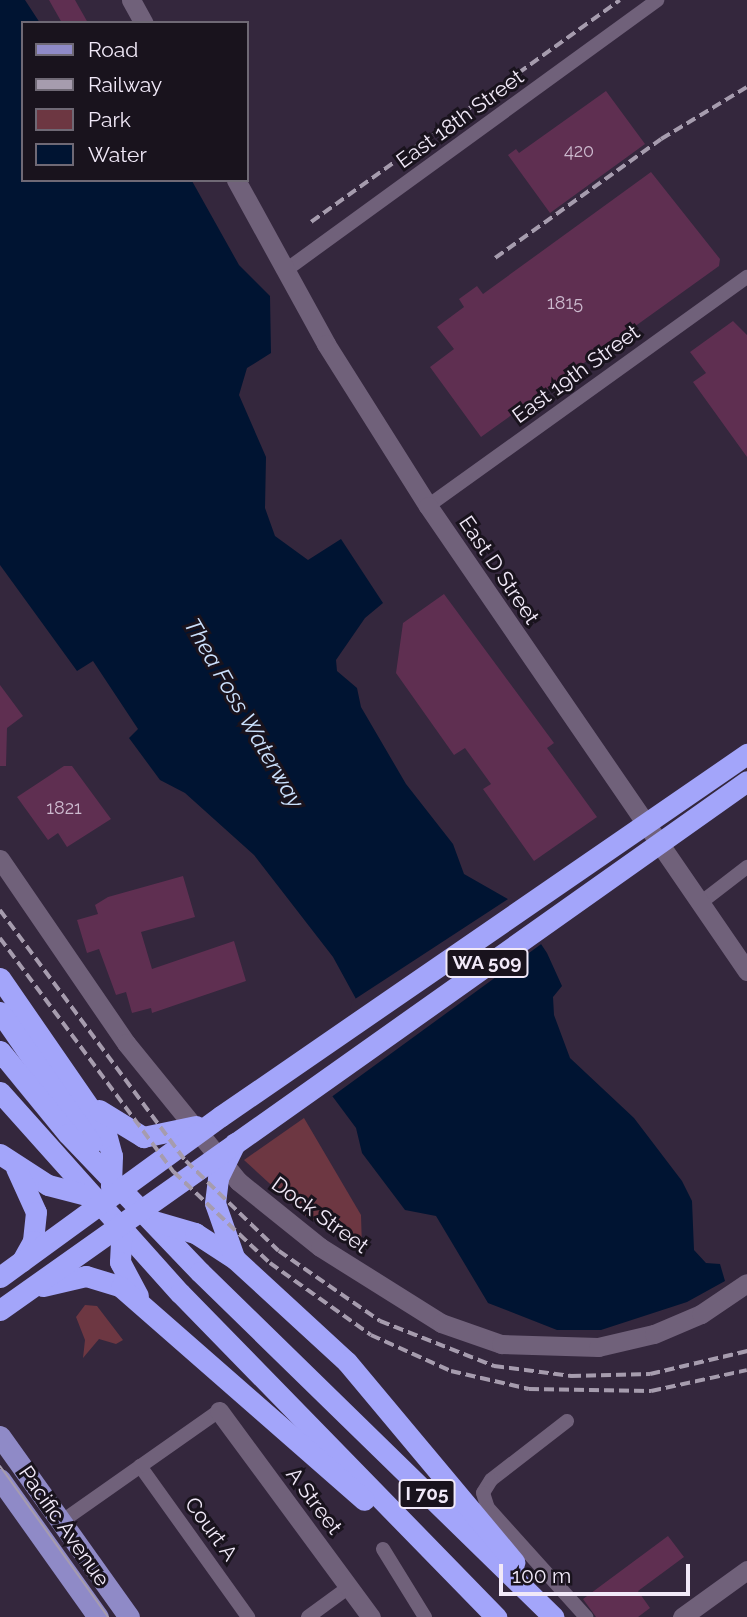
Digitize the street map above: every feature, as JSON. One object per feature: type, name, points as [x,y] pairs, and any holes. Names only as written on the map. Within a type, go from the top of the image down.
[{"type":"highway","name":"WA 509","points":[[6,1306],[80,1251],[152,1166],[747,754]]},
{"type":"highway","name":"WA 509","points":[[7,1272],[62,1233],[167,1187],[741,785]]},
{"type":"highway","points":[[0,978],[88,1100],[110,1144],[112,1212],[119,1254],[133,1294]]},
{"type":"highway","name":"I 705","points":[[0,1012],[112,1174],[156,1224],[553,1617]]},
{"type":"highway","points":[[0,1051],[68,1134],[156,1224]]},
{"type":"highway","name":"I 705","points":[[0,1092],[311,1441],[496,1617]]},
{"type":"highway","points":[[88,1100],[124,1130],[143,1137],[174,1134],[221,1116]]},
{"type":"highway","points":[[236,1259],[218,1221],[215,1191],[240,1136]]},
{"type":"highway","points":[[7,1160],[58,1189],[112,1212],[184,1229],[236,1259],[361,1377],[560,1617]]},
{"type":"highway","points":[[7,1160],[34,1203],[33,1241],[7,1272]]},
{"type":"highway","points":[[112,1212],[132,1197],[152,1166]]},
{"type":"highway","points":[[132,1197],[167,1187]]},
{"type":"highway","points":[[6,1306],[74,1277],[109,1280],[133,1294],[311,1441]]},
{"type":"main road","name":"Pacific Avenue","points":[[0,1436],[129,1617]]},
{"type":"main road","name":"Pacific Avenue","points":[[0,1479],[98,1617]]},
{"type":"street","points":[[131,0],[143,21]]},
{"type":"street","name":"East 18th Street","points":[[286,270],[657,0]]},
{"type":"street","name":"East D Street","points":[[237,182],[286,270],[428,506],[747,971]]},
{"type":"street","name":"East 19th Street","points":[[428,506],[747,276]]},
{"type":"street","name":"Dock Street","points":[[0,859],[146,1069],[238,1181],[275,1215],[441,1323],[501,1344],[559,1349],[598,1347],[654,1334],[701,1314],[747,1283]]},
{"type":"street","points":[[704,911],[747,867]]},
{"type":"street","points":[[61,1522],[219,1411]]},
{"type":"street","name":"A Street","points":[[219,1411],[372,1617]]},
{"type":"street","points":[[567,1421],[491,1480],[483,1493],[488,1508],[586,1617]]},
{"type":"street","name":"Court A","points":[[140,1466],[248,1617]]},
{"type":"street","points":[[383,1549],[425,1617]]},
{"type":"street","points":[[682,1617],[747,1570]]},
{"type":"street","points":[[308,1617],[349,1587]]},
{"type":"green space","points":[[304,1118],[361,1215],[362,1248],[303,1214],[244,1160]]},
{"type":"green space","points":[[85,1305],[97,1306],[123,1340],[116,1344],[99,1339],[83,1358],[85,1340],[76,1317]]},
{"type":"water","name":"Thea Foss Waterway","points":[[0,0],[25,0],[39,21],[21,21],[21,182],[193,182],[239,265],[270,296],[271,353],[247,368],[239,395],[266,457],[265,508],[275,536],[308,560],[341,539],[383,603],[365,618],[336,660],[337,671],[357,688],[361,707],[406,784],[453,844],[464,874],[513,902],[547,953],[562,986],[553,997],[554,1015],[570,1058],[634,1118],[682,1181],[692,1201],[694,1250],[706,1263],[720,1264],[725,1281],[687,1302],[601,1330],[557,1330],[488,1303],[436,1216],[405,1210],[362,1153],[356,1128],[330,1093],[356,999],[333,957],[254,855],[185,793],[160,780],[129,738],[138,729],[93,661],[77,671],[0,565]]},
{"type":"pier","points":[[511,897],[544,942],[330,1098],[329,1063],[345,1036],[352,1001]]},
{"type":"building","points":[[49,0],[75,0],[87,21],[61,21]]},
{"type":"building","points":[[606,91],[645,144],[550,213],[508,155],[516,149],[519,153]]},
{"type":"building","points":[[651,172],[720,259],[719,266],[481,437],[430,367],[454,349],[437,327],[464,307],[459,299],[477,286],[483,294]]},
{"type":"building","points":[[733,321],[747,335],[747,457],[693,382],[706,373],[690,352]]},
{"type":"building","points":[[444,594],[554,743],[547,748],[597,817],[534,861],[483,789],[491,784],[465,748],[454,755],[396,673],[403,623]]},
{"type":"building","points":[[0,685],[23,716],[7,728],[6,766],[0,766]]},
{"type":"building","points":[[64,766],[72,766],[111,819],[67,847],[58,833],[48,840],[17,797]]},
{"type":"building","points":[[183,876],[195,917],[141,932],[152,969],[234,941],[246,981],[152,1013],[151,1008],[132,1013],[126,992],[116,995],[99,949],[87,953],[77,920],[98,914],[95,905],[108,897]]},
{"type":"building","points":[[668,1536],[684,1557],[638,1591],[650,1608],[638,1617],[596,1617],[583,1599]]},
{"type":"tram line","points":[[0,1466],[108,1617]]},
{"type":"railway","points":[[311,222],[620,0]]},
{"type":"railway","points":[[495,258],[661,139],[747,87]]},
{"type":"railway","points":[[0,910],[186,1161],[279,1251],[380,1321],[494,1366],[571,1376],[650,1374],[747,1351]]},
{"type":"railway","points":[[0,938],[174,1172],[270,1263],[371,1335],[451,1371],[529,1389],[651,1391],[747,1370]]}]
